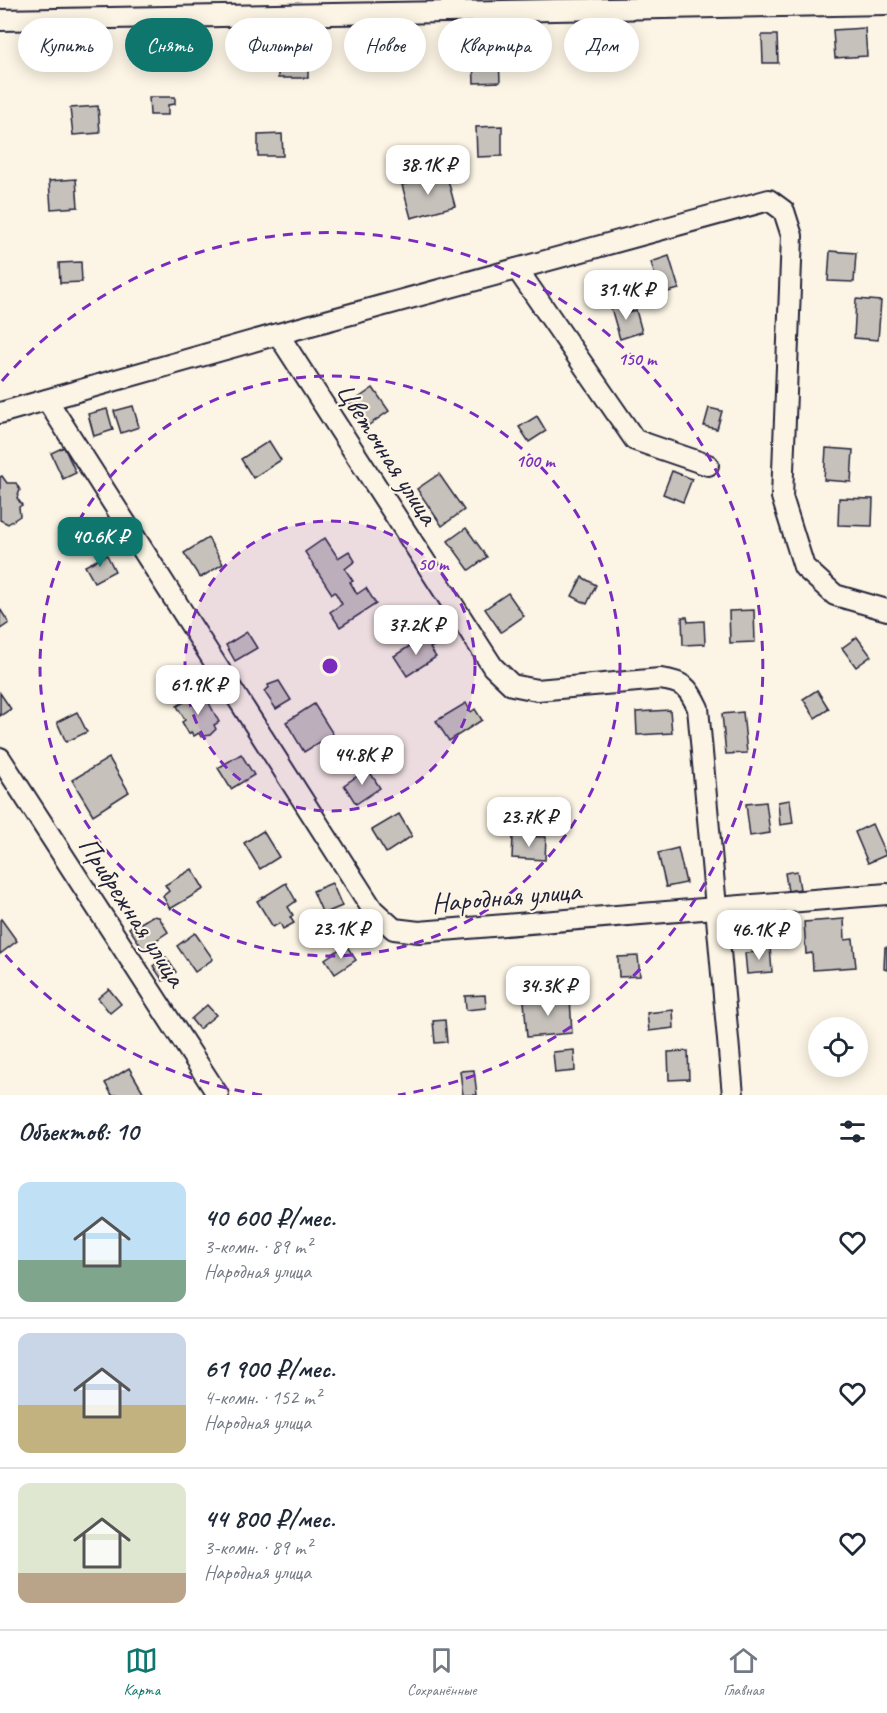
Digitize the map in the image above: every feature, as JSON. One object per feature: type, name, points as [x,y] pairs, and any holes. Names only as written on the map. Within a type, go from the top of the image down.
[{"type":"street","points":[[0,20],[643,4],[887,4]]},
{"type":"street","points":[[0,413],[278,334],[769,200],[784,211],[792,236],[782,497],[804,567],[835,595],[887,610]]},
{"type":"street","points":[[517,269],[635,440],[708,465]]},
{"type":"street","name":"Цветочная улица","points":[[278,334],[493,667],[512,685],[537,690],[660,680],[675,681],[691,692],[698,708],[733,1095]]},
{"type":"street","name":"Народная улица","points":[[47,400],[373,910],[394,929],[419,932],[887,894]]},
{"type":"street","name":"Прибрежная улица","points":[[0,758],[218,1095]]},
{"type":"building","points":[[865,28],[867,56],[835,58],[833,30]]},
{"type":"building","points":[[762,35],[777,35],[778,63],[763,63]]},
{"type":"building","points":[[278,72],[308,72],[308,78],[278,78]]},
{"type":"building","points":[[474,72],[500,72],[500,82],[474,83]]},
{"type":"building","points":[[149,97],[175,97],[175,104],[168,105],[168,115],[150,115]]},
{"type":"building","points":[[98,106],[100,133],[73,135],[70,108]]},
{"type":"building","points":[[502,126],[502,156],[477,157],[476,127]]},
{"type":"building","points":[[282,134],[283,156],[258,156],[258,135]]},
{"type":"building","points":[[446,173],[455,206],[411,218],[402,185]]},
{"type":"building","points":[[76,179],[78,207],[51,209],[49,181]]},
{"type":"building","points":[[830,251],[856,253],[854,282],[828,281]]},
{"type":"building","points":[[669,256],[679,289],[660,294],[651,262]]},
{"type":"building","points":[[81,262],[82,282],[60,283],[59,263]]},
{"type":"building","points":[[856,299],[881,301],[878,340],[854,338]]},
{"type":"building","points":[[627,303],[629,312],[636,310],[642,332],[620,339],[611,308]]},
{"type":"building","points":[[373,388],[389,411],[366,427],[350,404]]},
{"type":"building","points":[[133,406],[139,427],[121,433],[114,411]]},
{"type":"building","points":[[709,408],[722,411],[717,429],[704,426]]},
{"type":"building","points":[[107,409],[113,430],[94,436],[88,414]]},
{"type":"building","points":[[537,416],[546,431],[529,442],[519,427]]},
{"type":"building","points":[[269,441],[281,460],[253,478],[241,459]]},
{"type":"building","points":[[64,447],[76,473],[63,479],[51,453]]},
{"type":"building","points":[[826,448],[853,450],[851,482],[824,480]]},
{"type":"building","points":[[672,471],[692,479],[683,502],[663,494]]},
{"type":"building","points":[[439,474],[464,510],[442,526],[417,489]]},
{"type":"building","points":[[2,476],[7,483],[16,483],[20,490],[17,498],[22,505],[19,507],[20,516],[8,524],[0,520],[0,477]]},
{"type":"building","points":[[839,498],[873,499],[872,526],[838,525]]},
{"type":"building","points":[[466,528],[487,557],[469,570],[448,541]]},
{"type":"building","points":[[208,538],[223,564],[200,578],[184,553]]},
{"type":"building","points":[[325,538],[338,558],[349,551],[355,561],[345,569],[353,581],[350,582],[357,594],[366,588],[376,604],[340,627],[330,612],[342,604],[335,592],[332,594],[305,552]]},
{"type":"building","points":[[107,555],[115,571],[94,582],[85,566]]},
{"type":"building","points":[[582,577],[596,585],[587,604],[572,596]]},
{"type":"building","points":[[508,593],[524,616],[501,632],[485,609]]},
{"type":"building","points":[[0,609],[9,623],[0,629]]},
{"type":"building","points":[[754,610],[755,642],[730,643],[729,611]]},
{"type":"building","points":[[682,617],[687,617],[688,622],[704,621],[705,644],[683,645]]},
{"type":"building","points":[[247,632],[257,648],[235,661],[226,645]]},
{"type":"building","points":[[427,635],[434,646],[430,648],[436,657],[407,676],[394,656]]},
{"type":"building","points":[[857,637],[871,656],[856,667],[842,648]]},
{"type":"building","points":[[279,681],[291,700],[276,709],[264,691],[269,688],[268,685]]},
{"type":"building","points":[[817,690],[829,709],[815,718],[803,699]]},
{"type":"building","points":[[0,693],[11,709],[0,716]]},
{"type":"building","points":[[200,693],[205,703],[208,701],[219,722],[214,725],[216,729],[210,735],[201,737],[199,733],[194,736],[191,732],[189,734],[182,722],[185,720],[177,706]]},
{"type":"building","points":[[466,703],[471,712],[475,709],[482,720],[449,741],[436,721]]},
{"type":"building","points":[[314,704],[333,734],[304,752],[286,722]]},
{"type":"building","points":[[670,710],[672,733],[637,735],[636,712]]},
{"type":"building","points":[[77,712],[87,732],[66,742],[57,722]]},
{"type":"building","points":[[743,712],[747,753],[726,754],[722,714]]},
{"type":"building","points":[[241,754],[254,775],[231,789],[218,768]]},
{"type":"building","points":[[109,758],[129,792],[93,815],[72,780]]},
{"type":"building","points":[[368,769],[380,788],[356,804],[344,785]]},
{"type":"building","points":[[790,800],[793,823],[780,825],[778,802]]},
{"type":"building","points":[[766,802],[770,833],[750,836],[746,804]]},
{"type":"building","points":[[399,814],[412,836],[386,853],[372,830]]},
{"type":"building","points":[[872,824],[886,855],[868,863],[855,832]]},
{"type":"building","points":[[263,831],[279,857],[260,869],[244,843]]},
{"type":"building","points":[[513,836],[546,837],[545,860],[512,858]]},
{"type":"building","points":[[678,848],[686,883],[666,887],[658,853]]},
{"type":"building","points":[[192,869],[204,889],[170,909],[163,896],[169,891],[165,885]]},
{"type":"building","points":[[797,871],[800,889],[788,891],[785,873]]},
{"type":"building","points":[[286,883],[296,901],[288,907],[293,915],[290,917],[294,923],[283,929],[280,923],[273,927],[257,901]]},
{"type":"building","points":[[332,883],[342,906],[323,914],[313,891]]},
{"type":"building","points":[[152,916],[159,917],[168,932],[143,949],[129,928]]},
{"type":"building","points":[[844,919],[845,940],[853,939],[856,967],[813,970],[812,953],[806,954],[804,922]]},
{"type":"building","points":[[0,920],[17,941],[0,954]]},
{"type":"building","points":[[195,933],[213,959],[195,972],[177,946]]},
{"type":"building","points":[[346,945],[356,960],[335,974],[325,959]]},
{"type":"building","points":[[770,947],[772,972],[747,974],[745,953],[758,952],[758,948]]},
{"type":"building","points":[[885,947],[887,947],[887,970],[884,969]]},
{"type":"building","points":[[638,956],[640,976],[619,977],[618,957]]},
{"type":"building","points":[[166,957],[176,972],[163,981],[153,966]]},
{"type":"building","points":[[109,989],[121,1004],[110,1013],[98,998]]},
{"type":"building","points":[[485,995],[486,1008],[466,1010],[465,996]]},
{"type":"building","points":[[570,998],[572,1033],[527,1037],[524,1001]]},
{"type":"building","points":[[207,1005],[216,1015],[199,1029],[191,1019]]},
{"type":"building","points":[[673,1010],[674,1028],[649,1031],[647,1013]]},
{"type":"building","points":[[445,1020],[447,1042],[435,1043],[433,1021]]},
{"type":"building","points":[[574,1050],[575,1071],[555,1073],[553,1052]]},
{"type":"building","points":[[688,1051],[689,1079],[669,1080],[668,1052]]},
{"type":"building","points":[[129,1068],[145,1095],[112,1095],[105,1083]]},
{"type":"building","points":[[474,1070],[477,1095],[463,1095],[460,1071]]}]
